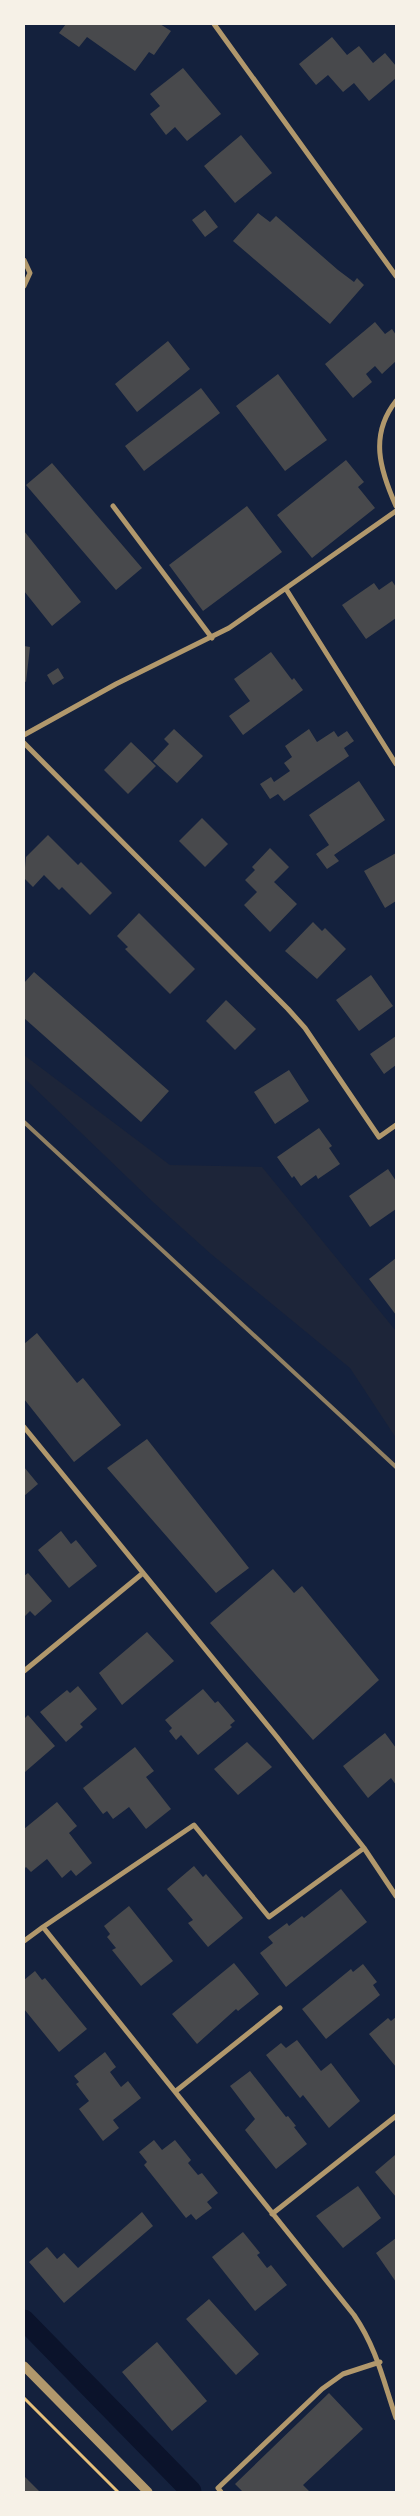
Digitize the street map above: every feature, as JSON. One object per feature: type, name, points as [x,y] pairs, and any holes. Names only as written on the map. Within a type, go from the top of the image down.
[{"type":"street","points":[[214,24],[396,276]]},
{"type":"street","points":[[24,260],[30,273],[24,286]]},
{"type":"street","points":[[396,401],[384,420],[379,448],[385,481],[396,506]]},
{"type":"street","points":[[113,506],[212,638]]},
{"type":"street","points":[[24,735],[116,684],[212,638],[286,590],[396,511]]},
{"type":"street","points":[[286,590],[396,764]]},
{"type":"street","points":[[24,744],[288,1008],[305,1028],[379,1137],[396,1125]]},
{"type":"street","points":[[24,1428],[277,1737],[364,1848],[396,1893]]},
{"type":"street","points":[[24,1671],[143,1573]]},
{"type":"street","points":[[24,1941],[194,1825],[269,1917],[364,1848]]},
{"type":"street","points":[[43,1927],[354,2315],[366,2333],[380,2362],[396,2418]]},
{"type":"street","points":[[176,2092],[280,2008]]},
{"type":"street","points":[[272,2214],[396,2116]]},
{"type":"street","points":[[221,2492],[218,2488],[322,2389],[342,2374],[380,2362]]},
{"type":"street","points":[[24,2366],[148,2492]]},
{"type":"path","points":[[24,2398],[118,2492]]},
{"type":"shaded area","points":[[24,1055],[170,1165],[262,1167],[396,1331],[396,1438],[350,1368],[211,1254],[153,1202],[24,1078]]},
{"type":"building","points":[[66,24],[160,24],[171,31],[154,55],[149,52],[135,71],[87,37],[79,47],[59,33]]},
{"type":"building","points":[[332,37],[347,55],[359,46],[373,63],[385,53],[396,66],[396,78],[369,101],[354,83],[343,92],[328,75],[316,85],[299,64]]},
{"type":"building","points":[[183,68],[221,114],[187,141],[175,127],[166,135],[150,114],[160,106],[150,94]]},
{"type":"building","points":[[241,135],[272,173],[235,203],[204,166]]},
{"type":"building","points":[[205,210],[218,227],[205,237],[192,220]]},
{"type":"building","points":[[258,213],[270,222],[276,216],[338,270],[354,282],[357,278],[364,285],[330,324],[233,241]]},
{"type":"building","points":[[375,322],[385,334],[392,329],[396,335],[396,361],[382,374],[375,366],[366,374],[372,382],[353,398],[325,364]]},
{"type":"building","points":[[168,341],[190,369],[137,412],[115,384]]},
{"type":"building","points":[[278,374],[327,440],[285,471],[236,406]]},
{"type":"building","points":[[201,388],[220,413],[144,471],[125,446]]},
{"type":"building","points":[[346,460],[364,482],[358,487],[375,508],[312,558],[277,515]]},
{"type":"building","points":[[52,463],[142,568],[116,590],[26,485]]},
{"type":"building","points":[[247,506],[282,552],[203,611],[169,565]]},
{"type":"building","points":[[24,531],[81,602],[52,626],[24,591]]},
{"type":"building","points":[[392,581],[396,587],[396,618],[366,639],[342,605],[374,583],[379,590]]},
{"type":"building","points":[[24,646],[30,647],[26,682],[24,681]]},
{"type":"building","points":[[271,652],[292,680],[294,678],[303,690],[243,735],[229,716],[250,701],[234,679]]},
{"type":"building","points":[[58,668],[64,678],[53,685],[47,675]]},
{"type":"building","points":[[174,729],[203,756],[177,783],[153,761],[169,744],[164,739]]},
{"type":"building","points":[[309,729],[317,742],[334,731],[338,737],[347,731],[354,741],[344,748],[349,756],[284,801],[278,794],[270,799],[260,784],[271,777],[274,782],[290,771],[284,763],[292,757],[285,746]]},
{"type":"building","points":[[131,742],[156,766],[128,794],[104,770]]},
{"type":"building","points":[[359,781],[385,820],[334,855],[339,861],[327,869],[316,854],[329,845],[309,815]]},
{"type":"building","points":[[202,818],[228,844],[205,867],[179,841]]},
{"type":"building","points":[[48,835],[78,865],[81,862],[112,893],[90,915],[62,887],[59,890],[44,875],[33,887],[24,878],[26,857]]},
{"type":"building","points":[[270,848],[289,867],[274,882],[297,904],[270,932],[244,905],[257,892],[245,880],[255,870],[252,867]]},
{"type":"building","points":[[396,853],[396,901],[385,908],[364,871]]},
{"type":"building","points":[[139,913],[195,969],[170,994],[125,949],[128,947],[117,936]]},
{"type":"building","points":[[313,922],[322,931],[325,928],[346,949],[317,979],[285,951]]},
{"type":"building","points":[[34,972],[169,1091],[141,1122],[24,1018],[24,983]]},
{"type":"building","points":[[371,975],[393,1006],[359,1031],[336,1000]]},
{"type":"building","points":[[226,1000],[256,1029],[235,1050],[206,1021]]},
{"type":"building","points":[[396,1036],[396,1065],[384,1074],[370,1054]]},
{"type":"building","points":[[289,1070],[309,1101],[275,1124],[254,1092]]},
{"type":"building","points":[[319,1128],[332,1146],[329,1148],[340,1164],[318,1179],[316,1175],[301,1186],[294,1176],[292,1178],[277,1157]]},
{"type":"building","points":[[388,1169],[396,1181],[396,1209],[370,1227],[349,1196]]},
{"type":"building","points":[[396,1258],[396,1315],[369,1279]]},
{"type":"building","points":[[37,1333],[77,1383],[83,1378],[121,1425],[74,1462],[24,1399],[24,1344]]},
{"type":"building","points":[[147,1439],[249,1568],[216,1593],[107,1468]]},
{"type":"building","points":[[24,1467],[38,1484],[24,1496]]},
{"type":"building","points":[[61,1531],[71,1544],[76,1540],[97,1566],[69,1588],[38,1550]]},
{"type":"building","points":[[273,1569],[294,1593],[302,1586],[379,1680],[313,1740],[210,1623]]},
{"type":"building","points":[[28,1573],[52,1601],[35,1616],[30,1611],[24,1617],[24,1576]]},
{"type":"building","points":[[147,1632],[174,1661],[122,1705],[99,1673]]},
{"type":"building","points":[[78,1686],[97,1709],[80,1724],[83,1727],[66,1742],[40,1712],[67,1690],[70,1693]]},
{"type":"building","points":[[203,1689],[215,1703],[218,1701],[235,1721],[230,1725],[232,1727],[198,1755],[181,1735],[176,1740],[169,1731],[172,1728],[165,1720]]},
{"type":"building","points":[[28,1715],[55,1746],[25,1772],[24,1719]]},
{"type":"building","points":[[385,1733],[396,1748],[396,1785],[391,1778],[368,1798],[343,1766]]},
{"type":"building","points":[[247,1742],[272,1767],[238,1795],[214,1769]]},
{"type":"building","points":[[135,1747],[154,1771],[146,1777],[171,1809],[146,1829],[129,1807],[113,1819],[107,1811],[103,1814],[83,1788]]},
{"type":"building","points":[[57,1802],[77,1826],[69,1833],[92,1863],[76,1876],[71,1870],[62,1878],[47,1859],[31,1872],[26,1867],[24,1869],[24,1829]]},
{"type":"building","points":[[194,1866],[203,1877],[206,1874],[243,1918],[208,1947],[188,1923],[193,1920],[167,1889]]},
{"type":"building","points":[[341,1889],[367,1922],[286,1987],[260,1953],[273,1943],[268,1937],[287,1923],[289,1926],[302,1916],[304,1918]]},
{"type":"building","points":[[129,1906],[173,1961],[141,1986],[112,1950],[116,1948],[107,1937],[110,1934],[104,1926]]},
{"type":"building","points":[[234,1963],[259,1994],[238,2011],[236,2009],[197,2044],[172,2014]]},
{"type":"building","points":[[363,1964],[377,1982],[373,1985],[380,1995],[326,2039],[302,2009],[351,1969],[353,1972]]},
{"type":"building","points":[[35,1971],[42,1980],[45,1978],[87,2029],[59,2052],[24,2009],[24,1980]]},
{"type":"building","points":[[396,2017],[396,2067],[369,2034],[388,2018],[391,2021]]},
{"type":"building","points":[[297,2040],[321,2071],[331,2063],[360,2101],[329,2128],[303,2095],[300,2098],[266,2055],[281,2043],[286,2048]]},
{"type":"building","points":[[105,2052],[116,2067],[110,2072],[121,2087],[128,2081],[141,2098],[113,2120],[119,2128],[103,2141],[79,2109],[89,2101],[76,2084],[79,2082],[74,2076]]},
{"type":"building","points":[[250,2071],[286,2117],[288,2116],[296,2126],[294,2127],[307,2144],[276,2169],[245,2130],[255,2119],[230,2086]]},
{"type":"building","points":[[154,2140],[162,2150],[175,2140],[191,2160],[188,2163],[198,2175],[202,2173],[218,2193],[207,2202],[212,2208],[196,2220],[191,2214],[186,2218],[144,2165],[147,2162],[139,2152]]},
{"type":"building","points":[[396,2156],[396,2197],[375,2172]]},
{"type":"building","points":[[358,2186],[381,2218],[343,2248],[316,2216]]},
{"type":"building","points":[[142,2212],[153,2226],[64,2303],[29,2262],[47,2247],[57,2259],[64,2253],[78,2268]]},
{"type":"building","points":[[243,2232],[260,2253],[257,2255],[267,2268],[271,2265],[287,2285],[255,2311],[212,2257]]},
{"type":"building","points":[[396,2238],[396,2282],[376,2253]]},
{"type":"building","points":[[209,2299],[259,2354],[236,2375],[186,2319]]},
{"type":"building","points":[[157,2342],[207,2401],[172,2431],[122,2372]]},
{"type":"building","points":[[329,2393],[363,2429],[303,2485],[310,2492],[243,2492],[235,2484]]},
{"type":"building","points":[[24,2476],[40,2492],[24,2492]]},
{"type":"waterway","points":[[24,2320],[191,2491]]},
{"type":"railway","points":[[24,1122],[396,1467]]}]
